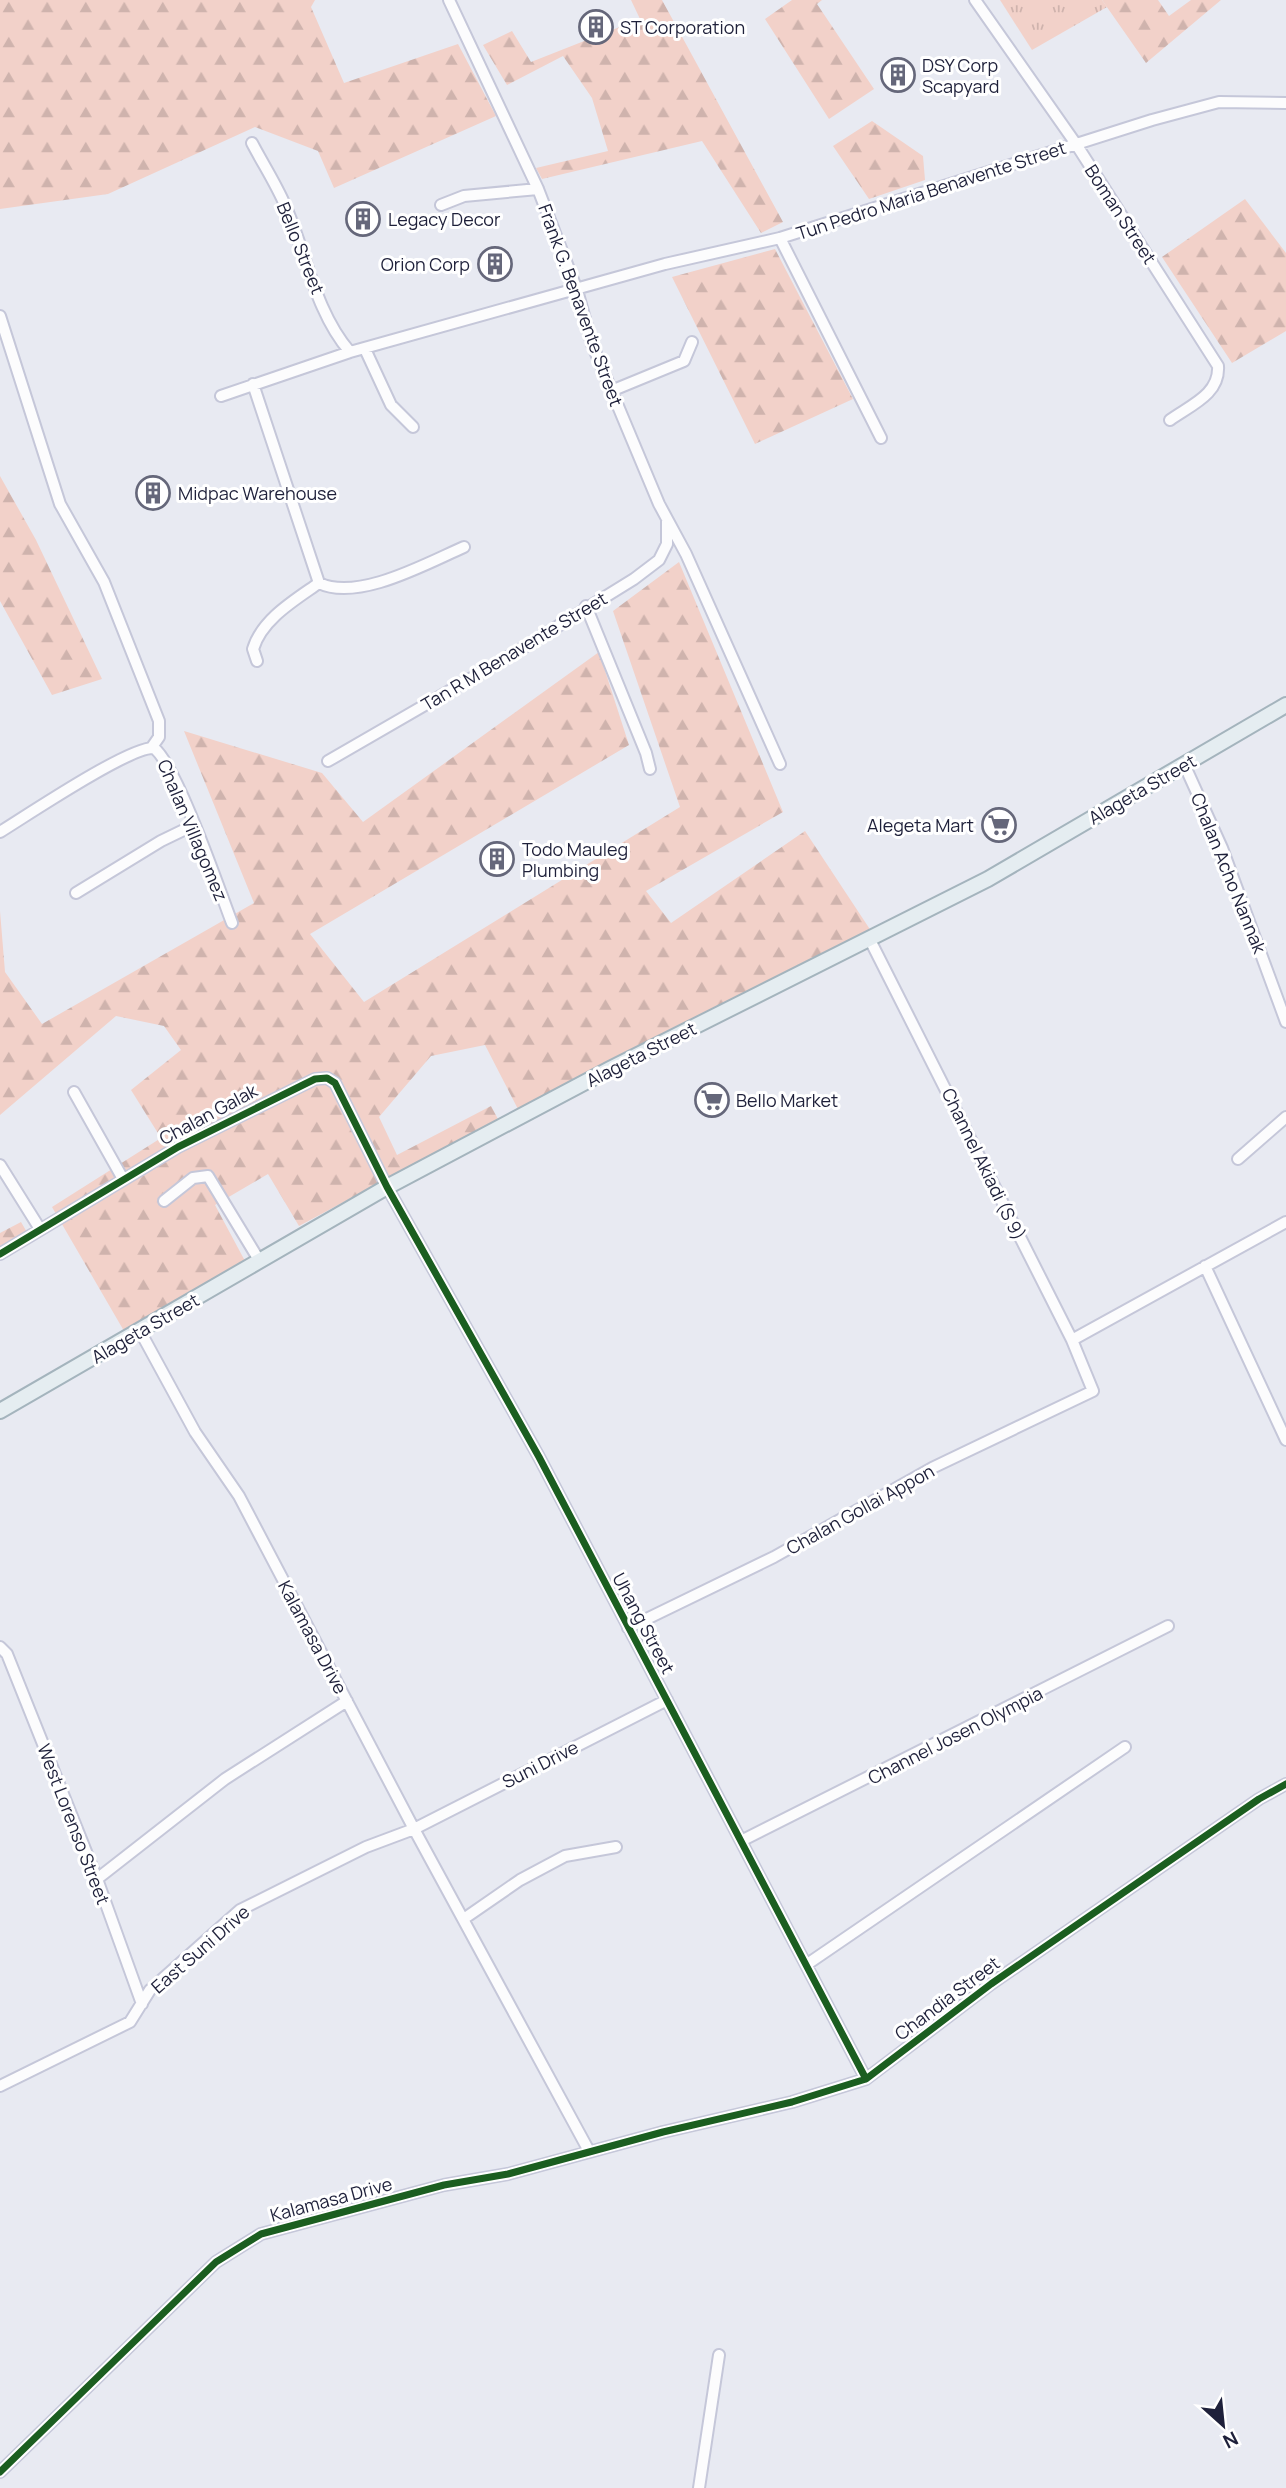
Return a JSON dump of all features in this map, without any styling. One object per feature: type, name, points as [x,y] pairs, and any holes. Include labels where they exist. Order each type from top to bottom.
[{"type":"main road","name":"Alageta Street","points":[[0,1411],[387,1186],[610,1069],[870,940],[1027,857],[1286,705]]},
{"type":"street","name":"Frank G. Benavente Street","points":[[449,0],[538,189],[577,290],[592,344],[611,391],[780,764]]},
{"type":"street","name":"Boman Street","points":[[975,0],[1076,145],[1218,366],[1219,379],[1211,391],[1170,420]]},
{"type":"street","name":"Tun Pedro Maria Benavente Street","points":[[221,396],[350,352],[665,264],[780,238],[1219,102],[1286,103]]},
{"type":"street","name":"Bello Street","points":[[252,144],[285,204],[313,282],[339,339],[350,352]]},
{"type":"street","points":[[441,205],[464,196],[538,189]]},
{"type":"street","points":[[780,238],[881,438]]},
{"type":"street","points":[[0,316],[60,504],[104,582],[159,721],[159,737],[152,747]]},
{"type":"street","points":[[611,391],[684,361],[692,342]]},
{"type":"street","points":[[365,349],[391,405],[413,427]]},
{"type":"street","points":[[253,384],[319,583]]},
{"type":"street","name":"Tan R M Benavente Street","points":[[328,761],[508,657],[659,560],[667,544],[667,518]]},
{"type":"street","points":[[319,583],[340,589],[366,586],[464,547]]},
{"type":"street","points":[[257,661],[253,649],[261,632],[287,606],[319,583]]},
{"type":"street","points":[[586,607],[646,752],[650,769]]},
{"type":"street","name":"Chalan Villagomez","points":[[0,832],[80,782],[141,750],[152,747],[163,757],[194,825],[232,923]]},
{"type":"street","name":"Chalan Acho Nannak","points":[[1184,764],[1222,848],[1286,1022]]},
{"type":"street","points":[[76,893],[161,841],[194,825]]},
{"type":"street","name":"Channel Akiadi (S 9)","points":[[870,940],[1072,1340],[1093,1391]]},
{"type":"street","name":"Chalan Galak","points":[[0,1254],[122,1178],[228,1120],[322,1077],[332,1080],[338,1087],[387,1186]]},
{"type":"street","points":[[74,1092],[122,1178]]},
{"type":"street","points":[[1238,1159],[1286,1117]]},
{"type":"street","points":[[0,1165],[40,1229]]},
{"type":"street","points":[[164,1200],[193,1178],[208,1176],[259,1260]]},
{"type":"street","name":"Uhang Street","points":[[387,1186],[538,1457],[866,2079]]},
{"type":"street","points":[[1072,1340],[1286,1222]]},
{"type":"street","points":[[1205,1266],[1286,1440]]},
{"type":"street","name":"Kalamasa Drive","points":[[0,2472],[216,2262],[261,2234],[444,2185],[508,2174],[589,2151],[465,1918],[414,1829],[239,1496],[195,1432],[140,1331]]},
{"type":"street","name":"Chalan Gollai Appon","points":[[628,1628],[728,1581],[932,1468],[1093,1391]]},
{"type":"street","name":"Channel Josen Olympia","points":[[741,1841],[1168,1626]]},
{"type":"street","name":"West Lorenso Street","points":[[0,1647],[7,1654],[97,1879],[142,2004]]},
{"type":"street","name":"Suni Drive","points":[[414,1829],[667,1700]]},
{"type":"street","points":[[97,1879],[225,1779],[347,1701]]},
{"type":"street","points":[[806,1965],[1125,1748]]},
{"type":"street","name":"Chandia Street","points":[[589,2151],[792,2102],[866,2079],[991,1984],[1259,1798],[1286,1784]]},
{"type":"street","name":"East Suni Drive","points":[[0,2086],[130,2022],[150,1990],[240,1910],[366,1847],[414,1829]]},
{"type":"street","points":[[465,1918],[520,1880],[565,1856],[616,1847]]},
{"type":"street","points":[[699,2488],[719,2355]]},
{"type":"green space","points":[[0,0],[315,0],[311,7],[344,83],[458,44],[496,116],[334,188],[318,151],[255,127],[108,194],[0,209]]},
{"type":"green space","points":[[631,0],[662,0],[783,222],[761,233],[702,141],[542,179],[536,168],[608,151],[592,98],[563,56],[507,85],[483,45],[512,31],[531,62],[640,19]]},
{"type":"green space","points":[[792,0],[822,0],[817,4],[874,89],[829,119],[765,19]]},
{"type":"green space","points":[[1000,0],[1102,0],[1107,7],[1032,50]]},
{"type":"green space","points":[[1102,0],[1158,0],[1169,16],[1191,0],[1221,0],[1146,63]]},
{"type":"green space","points":[[872,121],[923,156],[925,180],[869,199],[833,146]]},
{"type":"green space","points":[[1245,199],[1286,253],[1286,331],[1232,363],[1162,257]]},
{"type":"green space","points":[[775,249],[853,399],[755,444],[672,277]]},
{"type":"green space","points":[[0,476],[36,540],[102,679],[52,695],[0,601]]},
{"type":"green space","points":[[679,562],[783,812],[646,891],[671,923],[805,831],[875,937],[520,1113],[485,1045],[431,1056],[379,1117],[397,1155],[491,1106],[498,1119],[299,1226],[268,1174],[215,1205],[245,1261],[124,1331],[52,1207],[161,1138],[131,1090],[181,1050],[164,1026],[116,1016],[0,1115],[0,911],[5,972],[42,1024],[254,903],[184,731],[322,773],[363,822],[599,652],[629,745],[310,934],[364,1002],[680,807],[613,611]]},
{"type":"green space","points":[[21,1222],[28,1234],[0,1249],[0,1233]]},
{"type":"cycle path","points":[[0,1254],[178,1147],[315,1079],[327,1078],[335,1083],[387,1187],[539,1457],[866,2079]]},
{"type":"cycle path","points":[[0,2472],[216,2262],[261,2234],[444,2185],[508,2174],[663,2132],[792,2102],[866,2079],[991,1984],[1259,1799],[1286,1784]]},
{"type":"place","name":"ST Corporation","points":[[596,27]]},
{"type":"place","name":"DSY Corp Scapyard","points":[[898,75]]},
{"type":"place","name":"Legacy Decor","points":[[363,219]]},
{"type":"place","name":"Orion Corp","points":[[495,264]]},
{"type":"place","name":"Midpac Warehouse","points":[[153,493]]},
{"type":"place","name":"Alegeta Mart","points":[[999,825]]},
{"type":"place","name":"Todo Mauleg Plumbing","points":[[497,859]]},
{"type":"place","name":"Bello Market","points":[[712,1100]]}]
